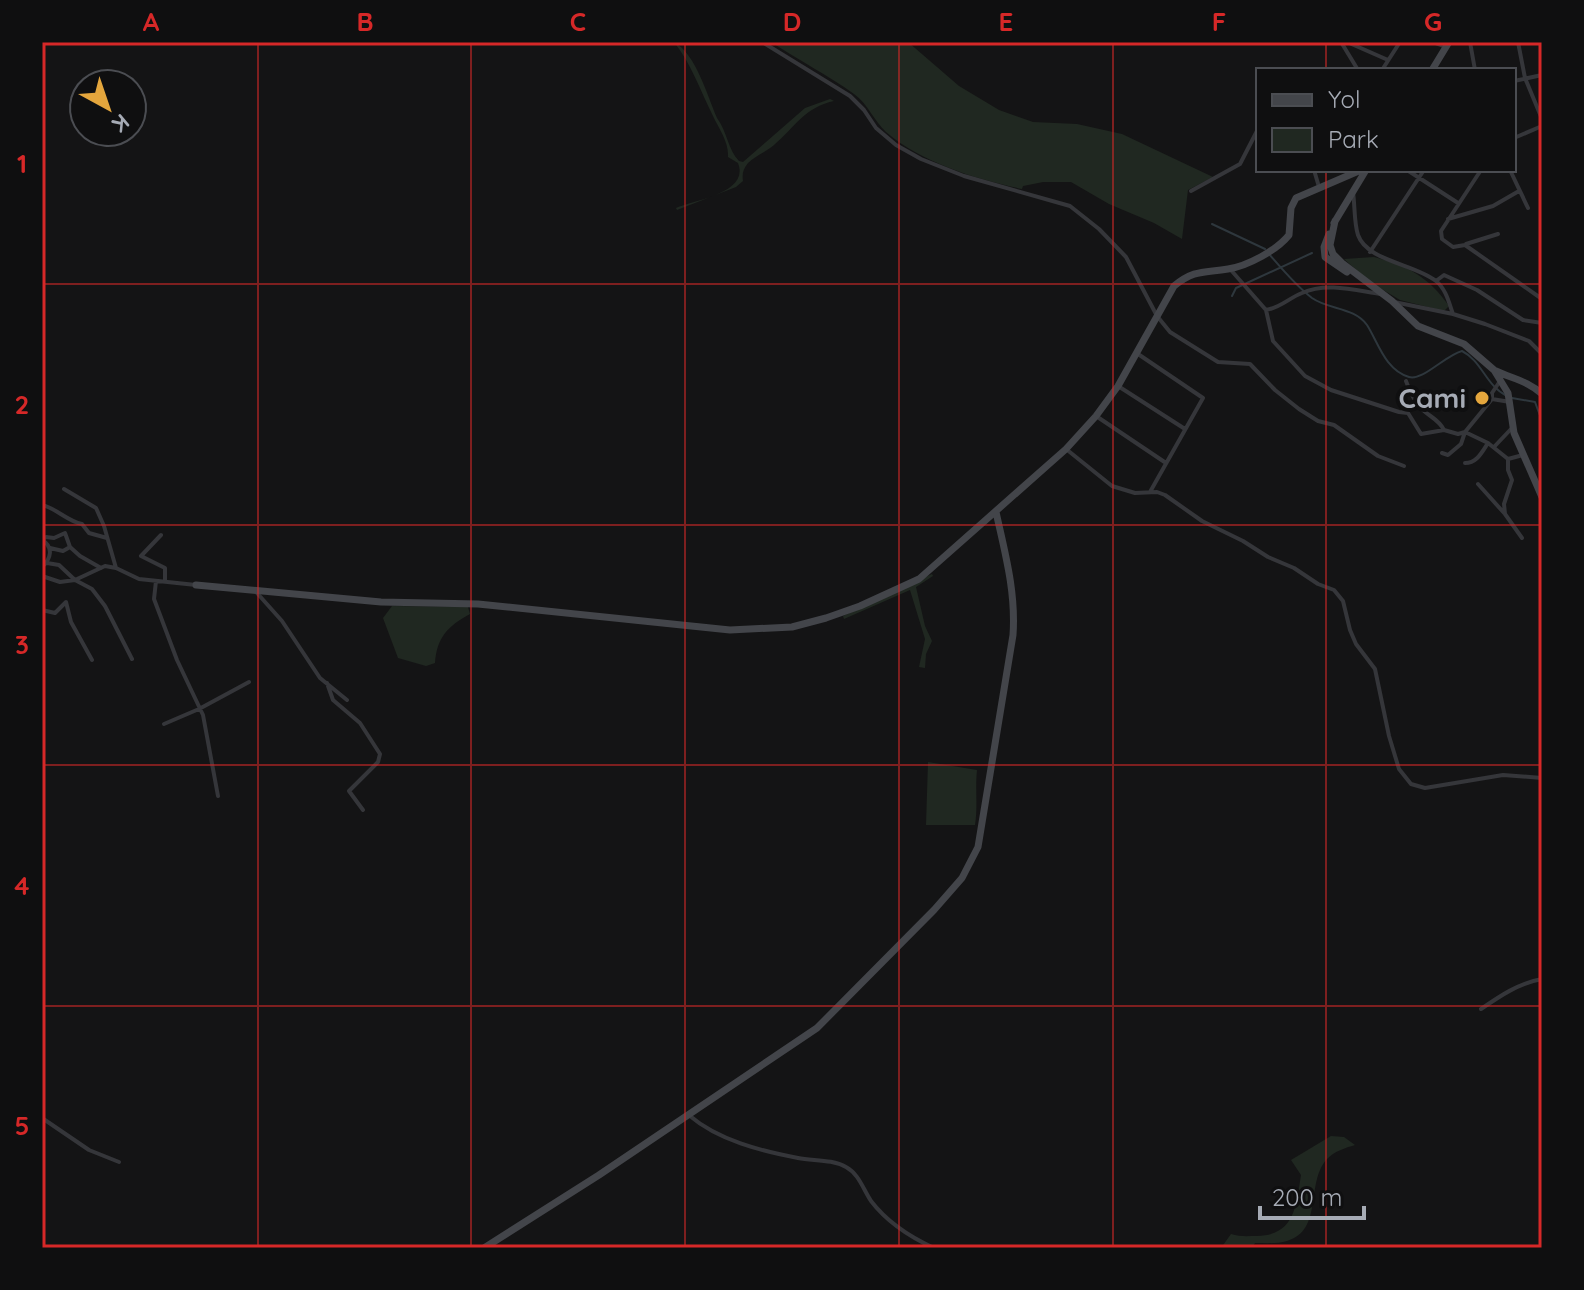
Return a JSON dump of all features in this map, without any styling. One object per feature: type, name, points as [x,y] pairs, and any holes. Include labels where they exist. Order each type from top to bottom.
[{"type":"street","points":[[762,42],[850,96],[876,128],[896,145],[921,159],[964,176],[1070,206],[1099,229],[1126,257],[1157,316],[1170,332],[1218,362],[1250,364],[1299,409],[1318,421],[1334,425],[1378,456],[1404,466]]},
{"type":"street","points":[[1344,42],[1388,60]]},
{"type":"street","points":[[1344,42],[1357,68]]},
{"type":"street","points":[[1383,68],[1400,42]]},
{"type":"street","points":[[1433,42],[1448,45],[1433,68]]},
{"type":"street","points":[[1470,42],[1475,68]]},
{"type":"street","points":[[1518,42],[1525,78],[1542,119]]},
{"type":"street","points":[[1516,80],[1542,75]]},
{"type":"street","points":[[1516,137],[1542,126]]},
{"type":"street","points":[[1191,191],[1240,164],[1256,133]]},
{"type":"street","points":[[1315,172],[1319,188]]},
{"type":"street","points":[[42,576],[60,582],[75,580],[101,568],[116,568],[139,579],[165,582],[381,602],[478,604],[693,628],[762,630],[792,627],[826,618],[919,579],[1066,449],[1118,386],[1174,286],[1188,275],[1202,270],[1230,269],[1266,252],[1289,235],[1294,201],[1359,172]]},
{"type":"street","points":[[1363,172],[1335,221],[1331,250],[1356,277],[1392,301],[1418,326],[1464,344],[1494,370],[1540,390]]},
{"type":"street","points":[[1410,172],[1458,203]]},
{"type":"street","points":[[1370,252],[1423,172]]},
{"type":"street","points":[[1480,172],[1441,231],[1444,242],[1453,247],[1498,234]]},
{"type":"street","points":[[1511,172],[1528,208]]},
{"type":"street","points":[[1353,190],[1357,234],[1362,244],[1370,252],[1413,268],[1436,281],[1443,289],[1453,314]]},
{"type":"street","points":[[1448,219],[1493,206],[1519,191]]},
{"type":"street","points":[[1465,245],[1542,299]]},
{"type":"street","points":[[1230,269],[1266,310],[1273,341],[1305,376],[1331,390],[1408,413],[1421,434],[1444,430],[1458,434],[1465,432],[1488,443],[1508,459],[1512,480],[1504,504],[1505,514]]},
{"type":"street","points":[[1436,281],[1444,275],[1452,278],[1517,316],[1542,323]]},
{"type":"street","points":[[1266,310],[1276,309],[1310,290],[1336,287],[1380,294]]},
{"type":"street","points":[[1392,301],[1453,314],[1529,341],[1542,354]]},
{"type":"street","points":[[1138,354],[1203,398],[1150,492]]},
{"type":"street","points":[[1494,370],[1498,383],[1508,393],[1513,427],[1542,497]]},
{"type":"street","points":[[1406,381],[1413,398],[1424,411],[1435,417],[1444,430]]},
{"type":"street","points":[[1442,453],[1448,455],[1461,444],[1465,432],[1498,383]]},
{"type":"street","points":[[1118,386],[1185,429]]},
{"type":"street","points":[[1492,396],[1510,402]]},
{"type":"street","points":[[1096,416],[1166,463]]},
{"type":"street","points":[[1494,447],[1513,427]]},
{"type":"street","points":[[1465,463],[1471,463],[1488,443]]},
{"type":"street","points":[[1066,449],[1112,486],[1135,493],[1165,495],[1202,521],[1339,595],[1356,644],[1375,669],[1399,769],[1411,784],[1425,788],[1503,775],[1542,778]]},
{"type":"street","points":[[1508,459],[1523,455]]},
{"type":"street","points":[[1478,484],[1522,538]]},
{"type":"street","points":[[64,489],[96,508],[116,568]]},
{"type":"street","points":[[42,505],[82,524],[89,533],[107,538]]},
{"type":"street","points":[[484,1248],[817,1028],[934,910],[971,864],[980,833],[1015,608],[996,512]]},
{"type":"street","points":[[70,547],[63,551],[50,548],[42,540],[64,533],[68,535],[70,547],[101,568]]},
{"type":"street","points":[[161,535],[141,556],[165,568],[165,582]]},
{"type":"street","points":[[42,567],[47,563],[50,548]]},
{"type":"street","points":[[47,563],[59,565],[75,580],[92,589],[105,606],[132,659]]},
{"type":"street","points":[[156,581],[154,599],[203,715],[218,796]]},
{"type":"street","points":[[255,591],[282,621],[320,678],[347,700]]},
{"type":"street","points":[[42,610],[55,613],[66,602],[71,622],[92,660]]},
{"type":"street","points":[[164,724],[249,682]]},
{"type":"street","points":[[327,683],[333,700],[360,723],[380,754],[378,762],[349,792],[363,810]]},
{"type":"street","points":[[1481,1009],[1529,981],[1542,979]]},
{"type":"street","points":[[688,1115],[702,1126],[726,1137],[796,1158],[849,1168],[871,1201],[888,1219],[914,1239],[934,1248]]},
{"type":"street","points":[[42,1118],[89,1150],[119,1162]]},
{"type":"green space","points":[[674,42],[695,65],[732,151],[743,162],[805,108],[830,99],[834,101],[808,113],[774,145],[746,165],[743,181],[721,193],[736,182],[740,173],[738,163],[728,157],[723,136],[691,69]]},
{"type":"green space","points":[[771,42],[908,42],[959,86],[999,110],[1033,122],[1077,124],[1122,134],[1213,177],[1188,190],[1182,239],[1071,182],[1043,182],[1023,186],[1022,189],[968,175],[900,143],[882,128],[854,94]]},
{"type":"green space","points":[[712,196],[677,210],[676,208]]},
{"type":"green space","points":[[1374,257],[1417,274],[1434,287],[1449,306],[1444,311],[1400,300],[1370,282],[1344,259]]},
{"type":"green space","points":[[932,574],[916,587],[925,626],[932,641],[926,654],[925,668],[919,667],[925,639],[910,590],[844,619],[843,616]]},
{"type":"green space","points":[[392,606],[468,607],[470,614],[445,633],[438,646],[435,663],[426,666],[398,658],[383,618]]},
{"type":"green space","points":[[928,762],[977,770],[975,825],[926,825]]},
{"type":"green space","points":[[1331,1136],[1344,1137],[1355,1145],[1333,1154],[1320,1169],[1306,1227],[1283,1242],[1255,1243],[1252,1248],[1221,1248],[1231,1234],[1270,1234],[1286,1224],[1295,1208],[1301,1175],[1291,1160]]},
{"type":"waterway","points":[[1212,224],[1265,249]]},
{"type":"waterway","points":[[1232,296],[1236,288],[1312,253]]},
{"type":"waterway","points":[[1269,254],[1312,298],[1362,319],[1388,362],[1401,373],[1409,377],[1421,375],[1462,351],[1507,396]]},
{"type":"waterway","points":[[1512,398],[1535,402],[1542,421]]},
{"type":"place","name":"Cami","points":[[1482,398]]}]
